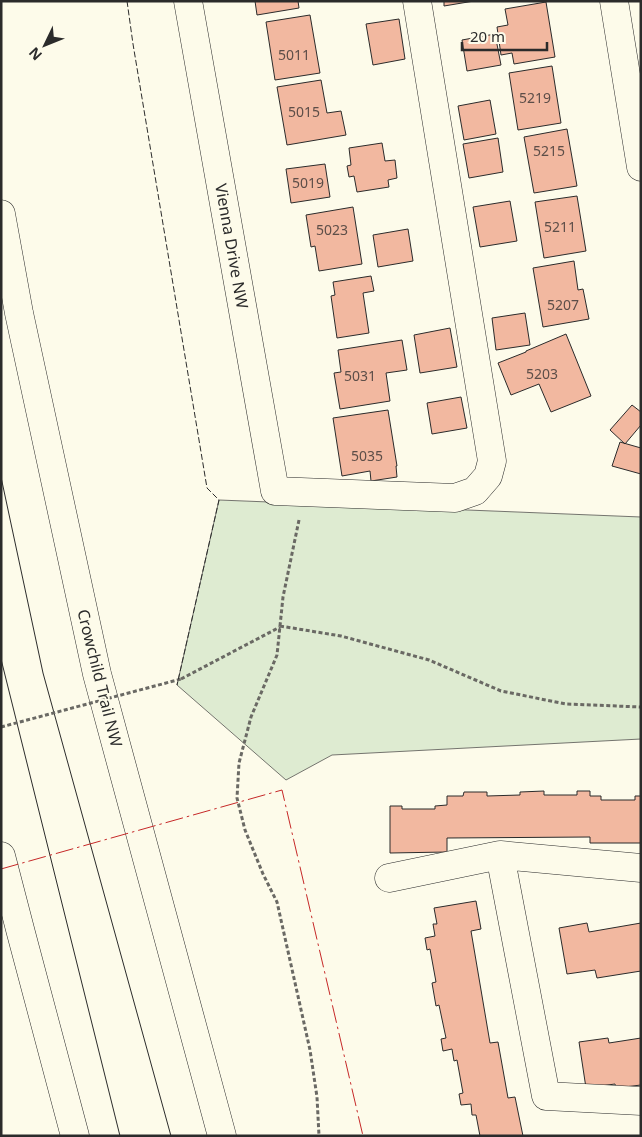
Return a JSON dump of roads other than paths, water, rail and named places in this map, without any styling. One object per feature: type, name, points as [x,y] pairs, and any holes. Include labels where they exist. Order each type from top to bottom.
[{"type":"main road","name":"Vienna Drive NW","points":[[188,1],[286,492],[454,498],[475,491],[488,476],[492,461],[417,1]]},
{"type":"main road","points":[[614,1],[641,167]]},
{"type":"main road","name":"Crowchild Trail NW","points":[[1,214],[19,313],[97,674],[222,1136]]},
{"type":"main road","points":[[389,878],[500,855],[641,868]]},
{"type":"main road","points":[[500,855],[546,1096],[641,1101]]},
{"type":"main road","points":[[1,856],[75,1136]]},
{"type":"tram line","points":[[1,477],[43,673],[171,1136]]},
{"type":"tram line","points":[[1,659],[120,1136]]}]
